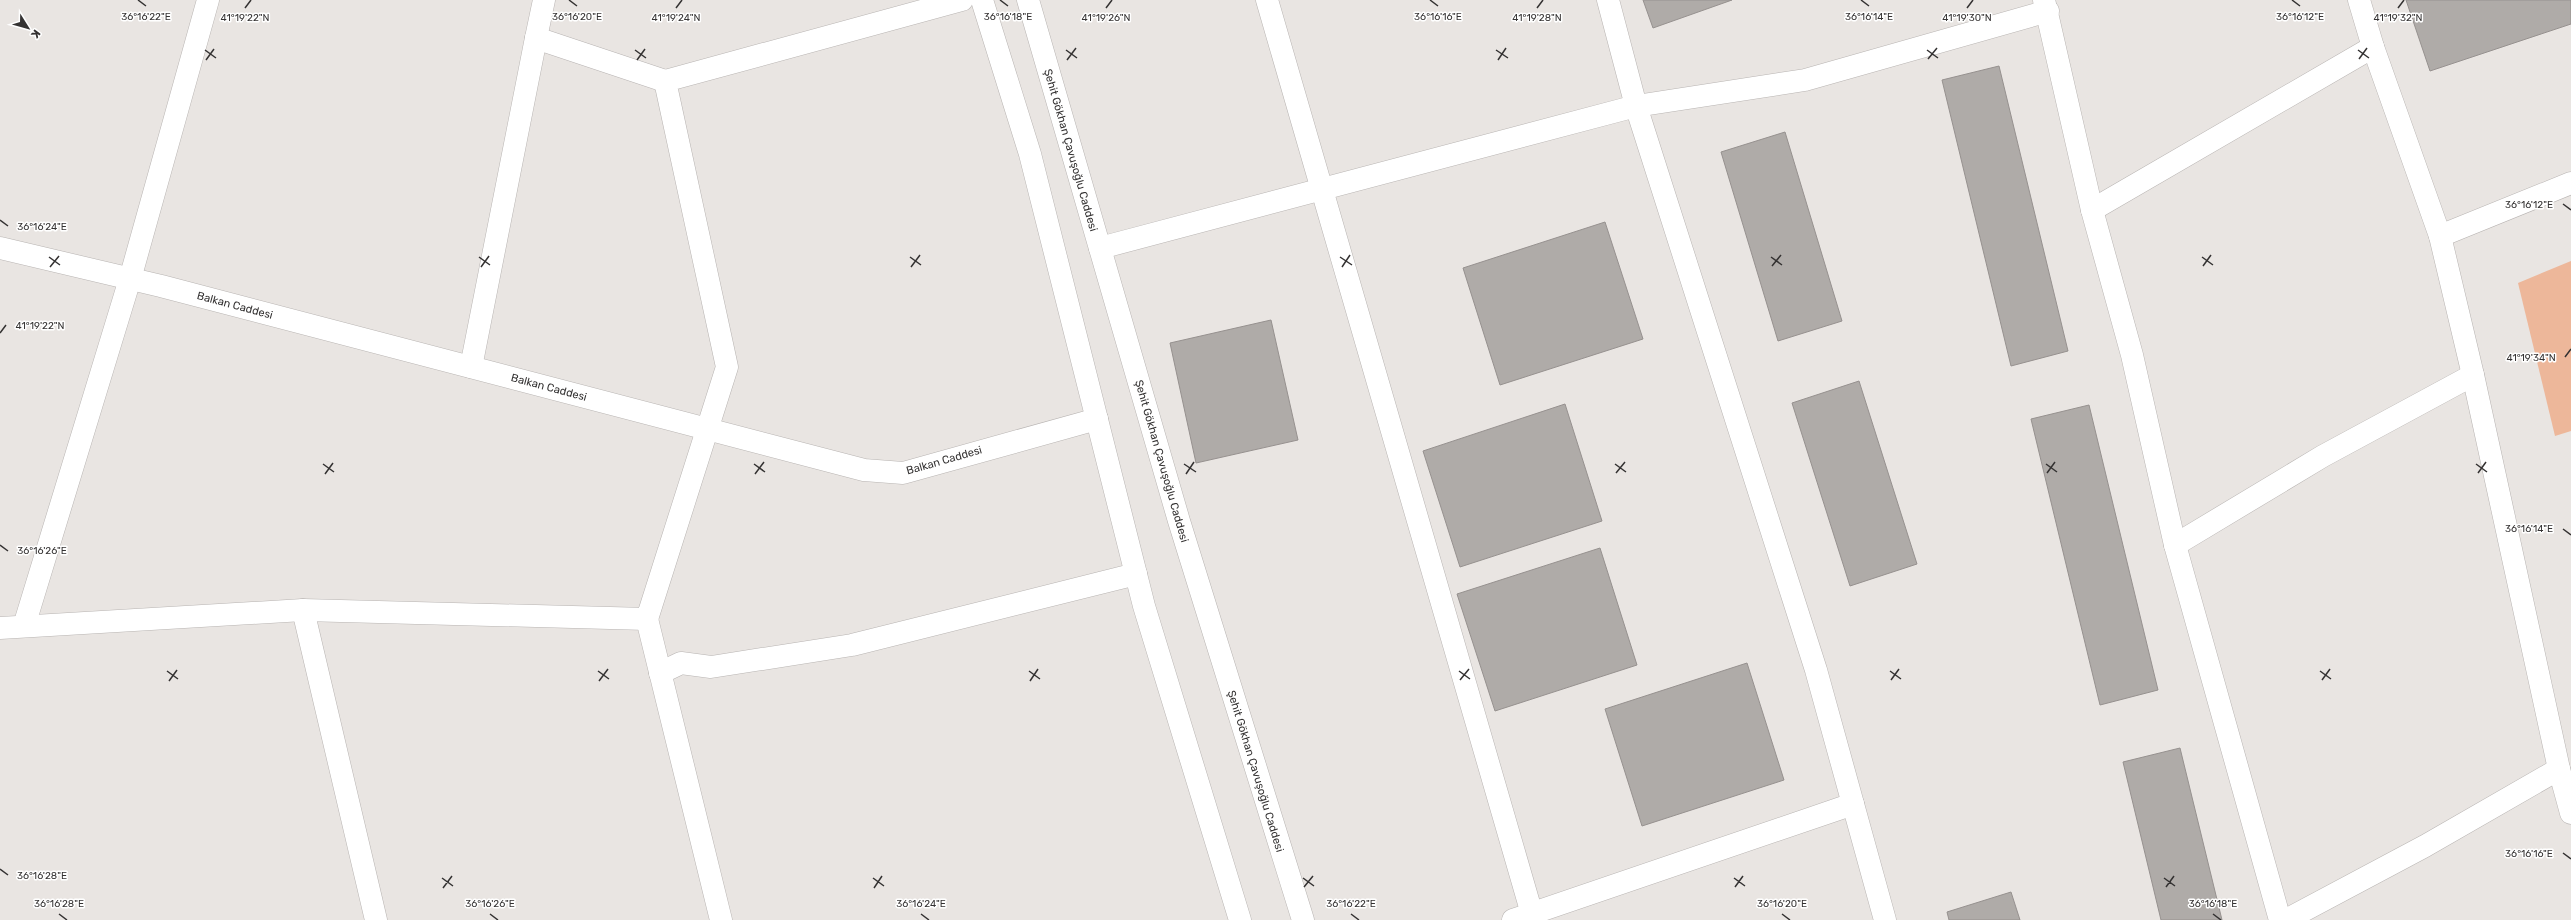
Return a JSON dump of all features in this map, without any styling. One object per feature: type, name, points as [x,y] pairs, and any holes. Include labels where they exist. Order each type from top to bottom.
[{"type":"street","points":[[24,626],[130,279],[208,0]]},
{"type":"street","points":[[471,367],[544,0]]},
{"type":"street","points":[[536,38],[665,81],[962,0]]},
{"type":"street","points":[[982,0],[1030,154],[1136,574],[1240,920]]},
{"type":"street","name":"Şehit Gökhan Çavuşoğlu Caddesi","points":[[1028,0],[1179,521],[1302,920]]},
{"type":"street","points":[[1267,0],[1522,917],[1853,804]]},
{"type":"street","points":[[1608,0],[1636,106],[1816,670],[1885,920]]},
{"type":"street","points":[[2359,0],[2373,47],[2440,236],[2473,375],[2559,769],[2571,813]]},
{"type":"street","points":[[1100,248],[1636,106],[1805,80],[2046,6],[2092,210],[2132,355],[2175,545],[2280,920]]},
{"type":"street","points":[[2092,210],[2373,47]]},
{"type":"street","points":[[665,81],[727,367],[706,429],[647,619],[721,920]]},
{"type":"street","points":[[2440,236],[2571,183]]},
{"type":"street","name":"Balkan Caddesi","points":[[0,248],[130,279],[864,470],[903,473],[1097,419]]},
{"type":"street","points":[[2175,545],[2323,456],[2473,375]]},
{"type":"street","points":[[660,673],[681,663],[711,667],[852,645],[1136,574]]},
{"type":"street","points":[[0,628],[303,610],[647,619]]},
{"type":"street","points":[[303,610],[376,920]]},
{"type":"street","points":[[2286,920],[2425,846],[2559,769]]},
{"type":"shaded area","points":[[2571,261],[2571,431],[2555,436],[2518,283]]},
{"type":"building","points":[[1643,0],[1732,0],[1653,28]]},
{"type":"building","points":[[2406,0],[2571,0],[2571,24],[2430,71]]},
{"type":"building","points":[[1999,66],[2068,351],[2011,366],[1942,80]]},
{"type":"building","points":[[1785,132],[1842,321],[1778,341],[1721,152]]},
{"type":"building","points":[[1605,222],[1643,339],[1500,385],[1463,268]]},
{"type":"building","points":[[1271,320],[1298,440],[1196,463],[1170,343]]},
{"type":"building","points":[[1859,381],[1917,564],[1850,586],[1792,403]]},
{"type":"building","points":[[1565,404],[1602,521],[1460,567],[1423,451]]},
{"type":"building","points":[[2089,405],[2158,690],[2100,705],[2031,419]]},
{"type":"building","points":[[1600,548],[1637,665],[1495,711],[1457,594]]},
{"type":"building","points":[[1747,663],[1784,780],[1642,826],[1605,709]]},
{"type":"building","points":[[2180,748],[2222,920],[2161,920],[2123,762]]},
{"type":"building","points":[[2011,892],[2020,920],[1949,920],[1947,912]]}]
